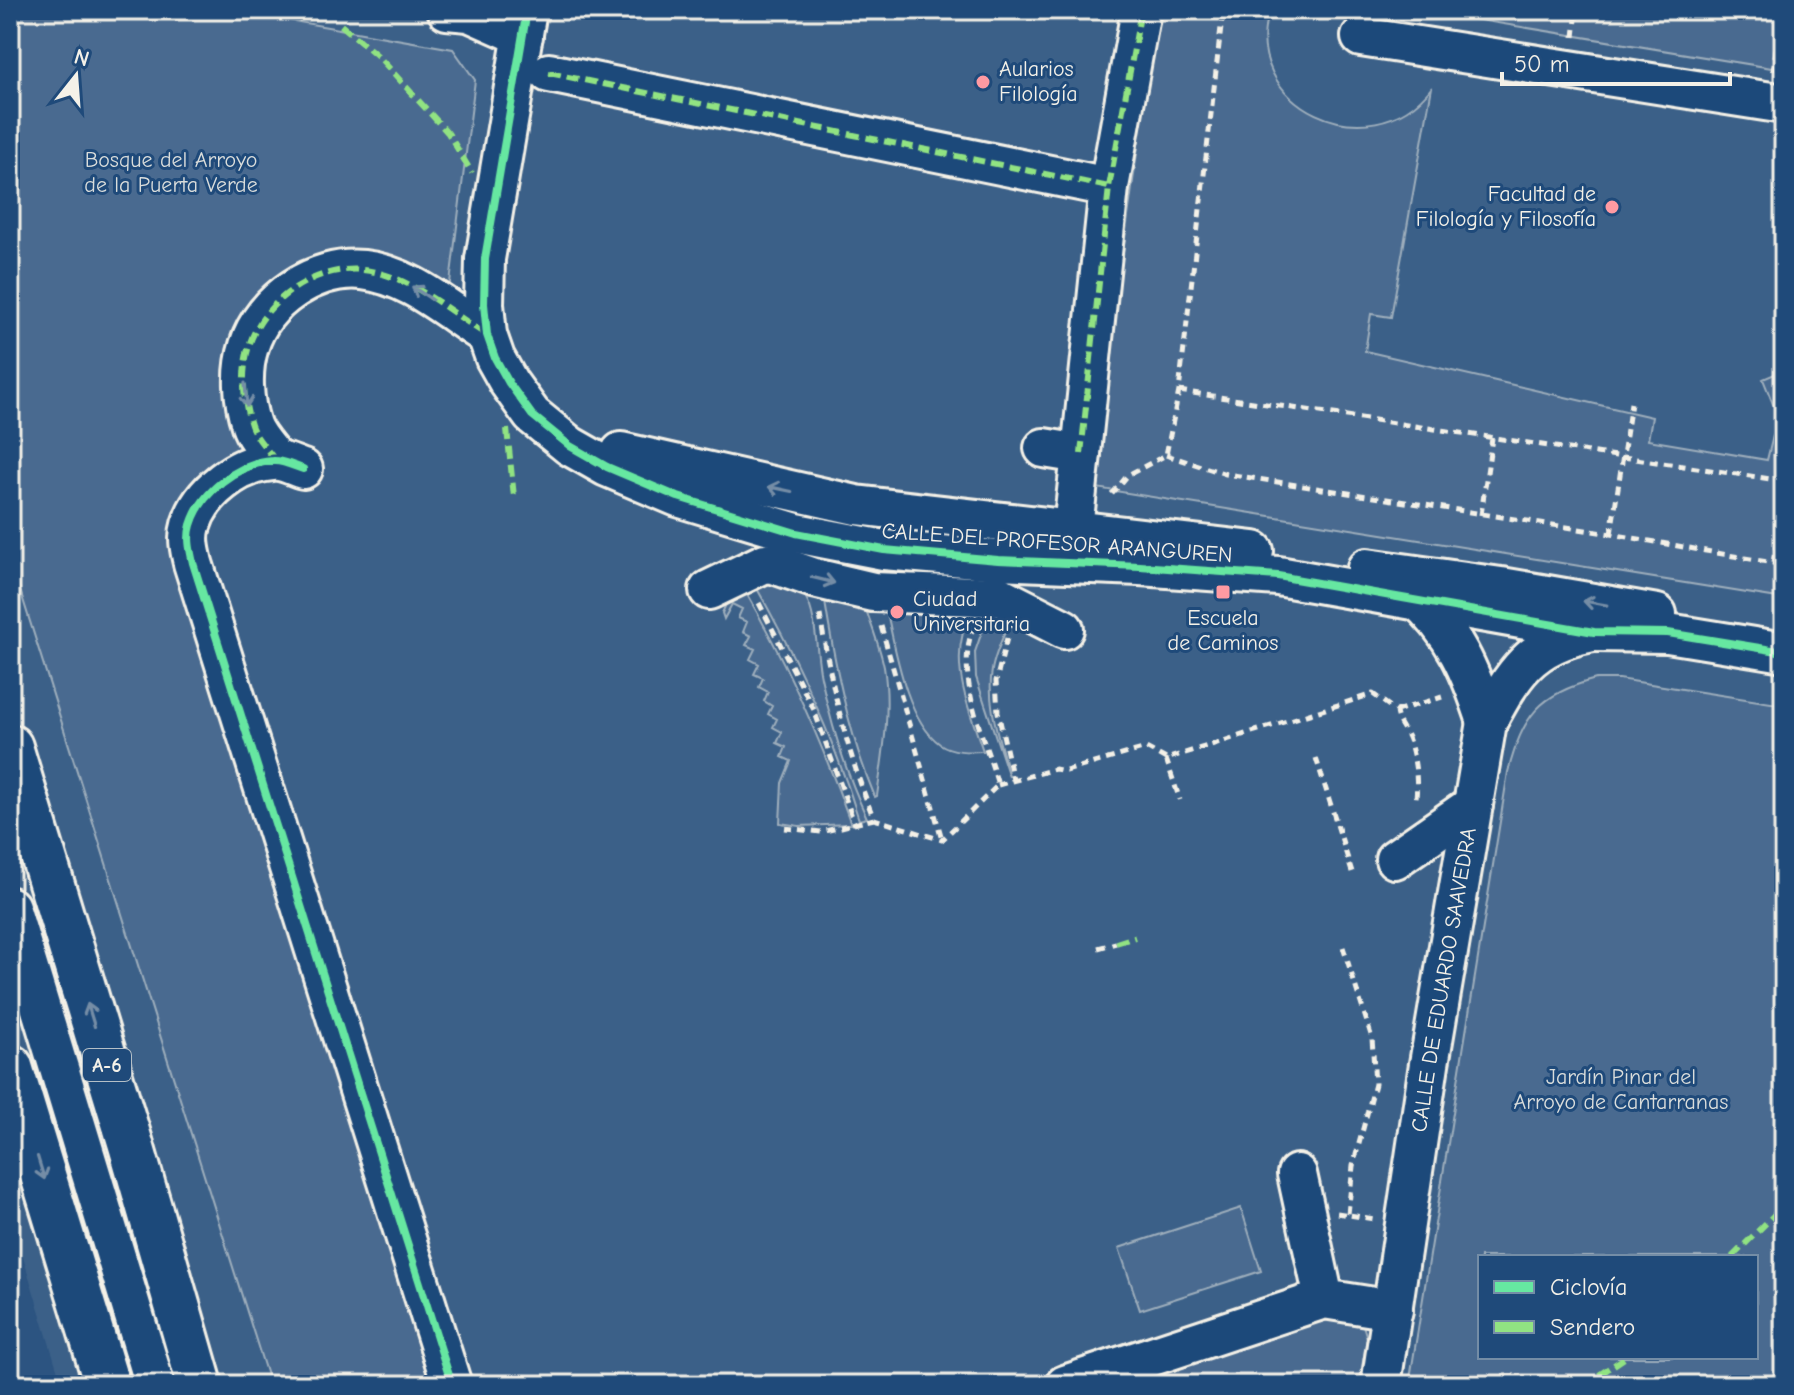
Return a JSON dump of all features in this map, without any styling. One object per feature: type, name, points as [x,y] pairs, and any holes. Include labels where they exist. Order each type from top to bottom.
[{"type":"highway","name":"A-6","points":[[10,747],[200,1385]]},
{"type":"highway","points":[[10,1067],[107,1385]]},
{"type":"highway","points":[[131,1145],[160,1184],[222,1385]]},
{"type":"street","name":"CALLE DEL PROFESOR ARANGUREN","points":[[447,10],[525,23],[485,259],[487,335],[495,358],[532,415],[570,446],[607,467],[678,497],[796,533],[884,550],[992,592],[1140,566],[1278,576],[1594,632],[1668,633],[1767,650]]},
{"type":"street","points":[[1073,529],[1109,187],[1141,10]]},
{"type":"street","points":[[1361,37],[1784,104]]},
{"type":"street","points":[[549,73],[1109,187]]},
{"type":"street","points":[[452,1385],[189,540],[191,524],[219,483],[256,464],[289,465],[252,428],[245,402],[244,374],[249,345],[263,319],[285,295],[307,281],[330,272],[361,269],[387,275],[417,288],[487,335]]},
{"type":"street","name":"CALLE DEL PROFESOR ARANGUREN","points":[[532,415],[595,446],[688,470],[856,505],[1281,554],[1501,587],[1661,614],[1767,650]]},
{"type":"street","points":[[1044,448],[1081,454]]},
{"type":"street","points":[[774,564],[796,533],[856,505]]},
{"type":"street","points":[[959,518],[992,592]]},
{"type":"street","points":[[709,590],[765,563],[873,592],[992,592],[1064,629]]},
{"type":"street","name":"CALLE DEL PROFESOR ARANGUREN","points":[[1361,568],[1390,579],[1432,612],[1466,662],[1487,722]]},
{"type":"street","name":"CALLE DE EDUARDO SAAVEDRA","points":[[1381,1385],[1429,1064],[1487,722],[1516,673],[1532,655],[1568,637],[1594,632]]},
{"type":"street","points":[[1461,876],[1438,860],[1395,859],[1473,805]]},
{"type":"street","points":[[10,907],[155,1385]]},
{"type":"street","points":[[1297,1174],[1324,1299]]},
{"type":"street","points":[[1065,1385],[1324,1299],[1393,1310]]},
{"type":"path","points":[[1166,455],[1179,391],[1223,10]]},
{"type":"path","points":[[1179,391],[1784,481]]},
{"type":"path","points":[[1611,534],[1631,403]]},
{"type":"path","points":[[1481,515],[1492,438]]},
{"type":"path","points":[[1106,501],[1128,475],[1166,455],[1226,474],[1611,534],[1784,565]]},
{"type":"path","points":[[1773,563],[1784,498]]},
{"type":"path","points":[[992,592],[971,632],[966,654],[967,680],[998,785]]},
{"type":"path","points":[[758,601],[814,710],[855,825]]},
{"type":"path","points":[[818,602],[836,702],[857,776],[874,819]]},
{"type":"path","points":[[877,613],[942,840]]},
{"type":"path","points":[[1009,634],[996,681],[998,712],[1013,780]]},
{"type":"path","points":[[1166,759],[1373,694],[1396,711],[1408,738],[1418,782],[1416,798],[1422,804]]},
{"type":"path","points":[[1396,711],[1455,694]]},
{"type":"path","points":[[942,840],[998,785],[1055,769],[1066,771],[1146,748],[1166,759],[1180,800]]},
{"type":"path","points":[[1316,758],[1352,872]]},
{"type":"path","points":[[785,828],[821,832],[874,819],[942,840]]},
{"type":"path","points":[[1098,948],[1116,943]]},
{"type":"path","points":[[1343,947],[1372,1038],[1375,1084],[1353,1166],[1348,1214],[1382,1221]]},
{"type":"shaded area","name":"Ciudad Universitaria","points":[[10,10],[1784,10],[1784,1385],[62,1385],[10,1214]]},
{"type":"green space","name":"Bosque del Arroyo de la Puerta Verde","points":[[10,10],[231,10],[453,49],[475,80],[450,283],[445,289],[364,262],[245,332],[256,454],[190,492],[436,1385],[270,1385],[10,558]]},
{"type":"green space","points":[[1157,10],[1269,10],[1265,44],[1273,73],[1291,97],[1316,114],[1345,123],[1376,122],[1406,111],[1432,87],[1391,317],[1371,314],[1365,351],[1652,417],[1648,440],[1767,460],[1773,436],[1784,438],[1784,599],[1090,487]]},
{"type":"green space","points":[[1474,10],[1784,10],[1784,70],[1473,19]]},
{"type":"green space","points":[[1784,370],[1784,417],[1773,404],[1763,379]]},
{"type":"green space","points":[[769,578],[799,590],[810,606],[829,713],[867,818],[859,820],[813,700],[755,585]]},
{"type":"green space","points":[[823,589],[861,596],[882,658],[886,715],[882,764],[875,797],[843,694]]},
{"type":"green space","points":[[745,591],[803,705],[851,824],[799,826],[780,823],[782,783],[791,761],[782,757],[786,747],[777,743],[782,732],[773,727],[777,719],[768,714],[772,706],[764,701],[768,692],[759,687],[763,678],[754,674],[759,664],[750,659],[755,649],[746,645],[751,636],[743,632],[747,622],[738,618],[742,609],[732,604],[724,619],[722,613],[728,600]]},
{"type":"green space","points":[[884,599],[972,610],[960,645],[960,663],[966,698],[983,751],[950,749],[940,744],[917,716],[902,677]]},
{"type":"green space","points":[[989,611],[1012,616],[995,656],[991,683],[995,724],[1009,777],[976,677],[975,652]]},
{"type":"green space","name":"Jardín Pinar del Arroyo de Cantarranas","points":[[1596,679],[1619,679],[1784,705],[1784,1385],[1409,1385],[1508,772],[1527,722],[1547,700]]},
{"type":"green space","points":[[1241,1208],[1261,1271],[1140,1310],[1119,1248]]},
{"type":"green space","points":[[1347,1311],[1361,1319],[1367,1338],[1359,1385],[1101,1385]]},
{"type":"marked path","points":[[1081,454],[1109,187],[1141,10]]},
{"type":"marked path","points":[[341,25],[378,56],[448,133],[472,173]]},
{"type":"marked path","points":[[549,73],[1109,187]]},
{"type":"marked path","points":[[275,460],[251,425],[246,406],[245,366],[256,329],[279,300],[294,289],[327,273],[345,270],[380,273],[413,286],[487,335]]},
{"type":"marked path","points":[[507,429],[514,497]]},
{"type":"marked path","points":[[1116,943],[1135,937]]},
{"type":"marked path","points":[[1734,1255],[1784,1205]]},
{"type":"marked path","points":[[1584,1385],[1623,1359]]},
{"type":"cycle path","points":[[527,10],[485,259],[487,335],[509,383],[532,415],[570,446],[607,467],[678,497],[796,533],[884,550],[998,560],[1278,576],[1594,632],[1668,633],[1784,652]]},
{"type":"cycle path","points":[[303,469],[273,461],[234,473],[212,491],[196,513],[190,530],[190,549],[452,1385]]},
{"type":"place","name":"Aularios Filología","points":[[983,82]]},
{"type":"place","name":"Facultad de Filología y Filosofía","points":[[1612,207]]},
{"type":"place","name":"Escuela de Caminos","points":[[1223,592]]},
{"type":"place","name":"Ciudad Universitaria","points":[[897,612]]}]
